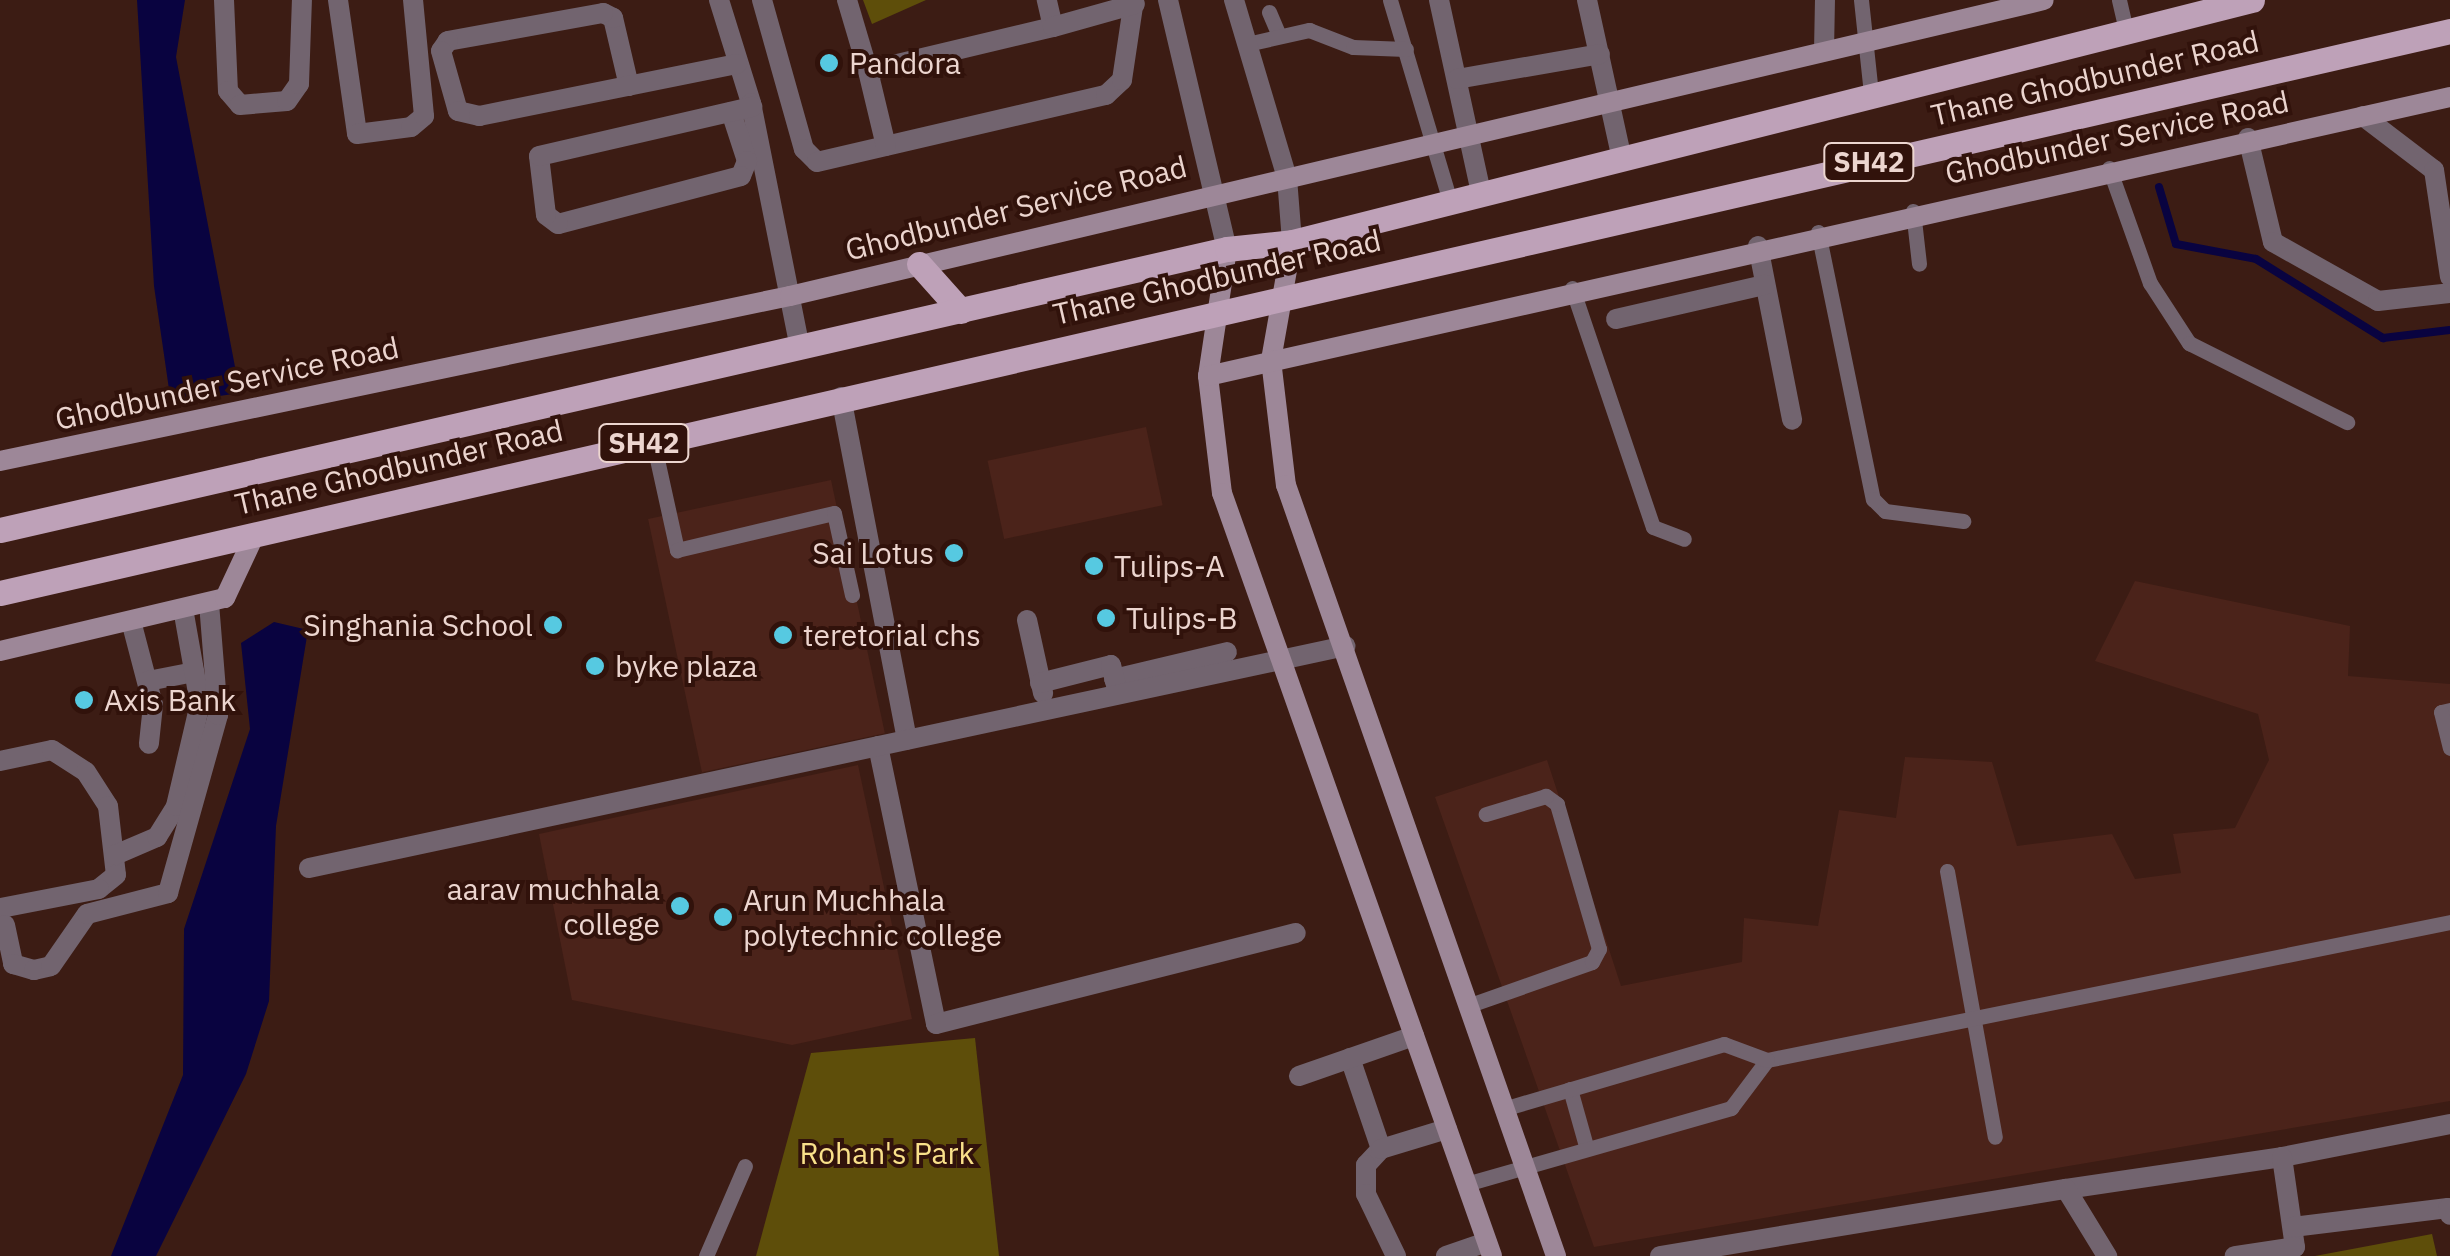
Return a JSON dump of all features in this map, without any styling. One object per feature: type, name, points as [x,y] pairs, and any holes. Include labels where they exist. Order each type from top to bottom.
[{"type":"main road","name":"Thane Ghodbunder Road","points":[[0,530],[1227,249],[1292,242],[1622,155],[2252,0]]},
{"type":"main road","name":"Thane Ghodbunder Road","points":[[0,593],[1215,310],[2450,31]]},
{"type":"main road","points":[[920,264],[961,311]]},
{"type":"street","points":[[224,0],[228,92],[240,105],[287,101],[299,84],[302,0]]},
{"type":"street","points":[[338,0],[357,134],[411,127],[424,116],[413,0]]},
{"type":"street","points":[[719,0],[738,64],[747,162],[741,176],[558,224],[546,214],[540,156],[742,110]]},
{"type":"street","points":[[762,0],[804,150],[817,162],[1106,94],[1122,80],[1134,2],[868,71]]},
{"type":"street","points":[[848,0],[886,146]]},
{"type":"street","points":[[1047,0],[1052,26]]},
{"type":"street","points":[[1168,0],[1227,249],[1208,376],[1222,493],[1284,659],[1489,1249],[1446,1256]]},
{"type":"street","points":[[1234,0],[1287,178],[1292,242],[1288,294],[1271,360],[1286,485],[1556,1256]]},
{"type":"street","points":[[1439,0],[1481,193]]},
{"type":"street","points":[[1587,0],[1622,155]]},
{"type":"street","points":[[1824,51],[1825,0]]},
{"type":"street","name":"Ghodbunder Service Road","points":[[0,461],[790,296],[1215,189],[1287,178],[2044,0]]},
{"type":"street","points":[[629,86],[613,18],[604,13],[448,41],[441,51],[458,111],[479,116],[629,86],[738,64]]},
{"type":"street","points":[[1457,79],[1600,54]]},
{"type":"street","name":"Ghodbunder Service Road","points":[[1208,376],[1818,232],[2450,97]]},
{"type":"street","points":[[742,110],[800,349]]},
{"type":"street","points":[[2363,116],[2434,170],[2450,278]]},
{"type":"street","points":[[2248,138],[2273,242],[2378,301],[2450,293]]},
{"type":"street","points":[[1758,246],[1792,420]]},
{"type":"street","points":[[1616,319],[1765,285]]},
{"type":"street","points":[[842,397],[907,740]]},
{"type":"street","points":[[0,651],[225,598],[255,534]]},
{"type":"street","points":[[0,761],[52,750],[86,772],[108,806],[116,854],[116,875],[99,889],[2,916],[14,964],[34,970],[50,966],[87,914],[168,893],[218,715],[209,603]]},
{"type":"street","points":[[116,854],[157,836],[176,806],[200,704],[183,609]]},
{"type":"street","points":[[131,620],[148,681],[149,744]]},
{"type":"street","points":[[1027,620],[1045,710]]},
{"type":"street","points":[[1116,687],[1345,646]]},
{"type":"street","points":[[309,868],[1045,710],[1227,652]]},
{"type":"street","points":[[1040,683],[1111,665],[1116,687]]},
{"type":"street","points":[[148,681],[194,672]]},
{"type":"street","points":[[878,746],[936,1024],[1296,933]]},
{"type":"street","points":[[1298,1076],[1414,1036]]},
{"type":"street","points":[[1350,1058],[1381,1149]]},
{"type":"street","points":[[1660,1256],[2282,1157],[2450,1124]]},
{"type":"street","points":[[1396,1256],[1366,1194],[1366,1165],[1381,1149],[1447,1128]]},
{"type":"street","points":[[2234,1256],[2295,1247],[2282,1157]]},
{"type":"street","points":[[2066,1189],[2106,1256]]},
{"type":"street","points":[[2293,1227],[2448,1208],[2450,1215]]},
{"type":"lane","points":[[1390,0],[1450,201]]},
{"type":"lane","points":[[1861,0],[1862,42],[1871,94]]},
{"type":"lane","points":[[2119,0],[2126,31]]},
{"type":"lane","points":[[1269,12],[1279,34]]},
{"type":"lane","points":[[1248,44],[1309,30],[1354,47],[1406,49]]},
{"type":"lane","points":[[2109,168],[2150,283],[2189,343],[2346,422]]},
{"type":"lane","points":[[1913,211],[1919,264]]},
{"type":"lane","points":[[1818,232],[1873,499],[1885,511],[1962,521]]},
{"type":"lane","points":[[1572,288],[1653,527],[1684,539]]},
{"type":"lane","points":[[653,441],[677,550],[834,513],[852,595]]},
{"type":"lane","points":[[2450,710],[2441,712],[2450,748]]},
{"type":"lane","points":[[1470,1005],[1592,962],[1598,949],[1556,804],[1546,796],[1486,814]]},
{"type":"lane","points":[[1947,871],[1994,1137]]},
{"type":"lane","points":[[1506,1108],[1724,1044],[1767,1060],[2450,922]]},
{"type":"lane","points":[[1466,1184],[1524,1162],[1732,1108],[1767,1060]]},
{"type":"lane","points":[[1570,1089],[1586,1146]]},
{"type":"lane","points":[[706,1256],[745,1166]]},
{"type":"shaded area","points":[[137,0],[185,0],[176,57],[240,393],[171,403],[154,286]]},
{"type":"shaded area","points":[[1146,427],[1163,505],[1004,539],[988,461]]},
{"type":"shaded area","name":"teretorial chs","points":[[831,480],[885,733],[702,772],[648,519]]},
{"type":"shaded area","points":[[2135,581],[2350,626],[2348,676],[2450,684],[2450,1101],[1594,1247],[1435,797],[1547,760],[1621,986],[1742,962],[1744,918],[1818,926],[1839,810],[1896,818],[1905,757],[1992,762],[2017,846],[2112,834],[2135,879],[2181,873],[2173,834],[2235,828],[2269,760],[2258,714],[2095,661]]},
{"type":"shaded area","points":[[274,622],[308,630],[276,826],[269,1001],[246,1074],[156,1256],[111,1256],[183,1075],[184,929],[250,729],[241,643]]},
{"type":"shaded area","name":"Arun Muchhala polytechnic college","points":[[858,765],[912,1019],[792,1045],[572,1000],[539,834]]},
{"type":"green space","points":[[863,0],[926,0],[872,24]]},
{"type":"green space","name":"Rohan's Park","points":[[975,1038],[999,1256],[756,1256],[811,1053]]},
{"type":"green space","points":[[2432,1234],[2437,1256],[2315,1256]]},
{"type":"waterway","points":[[2159,187],[2176,244],[2256,259],[2383,338],[2450,330]]},
{"type":"place","name":"Pandora","points":[[829,63]]},
{"type":"place","name":"Sai Lotus","points":[[954,553]]},
{"type":"place","name":"Tulips-A","points":[[1094,566]]},
{"type":"place","name":"Tulips-B","points":[[1106,618]]},
{"type":"place","name":"Singhania School","points":[[553,625]]},
{"type":"place","name":"teretorial chs","points":[[783,635]]},
{"type":"place","name":"byke plaza","points":[[595,666]]},
{"type":"place","name":"Axis Bank","points":[[84,700]]},
{"type":"place","name":"aarav muchhala college","points":[[680,906]]},
{"type":"place","name":"Arun Muchhala polytechnic college","points":[[723,917]]}]
